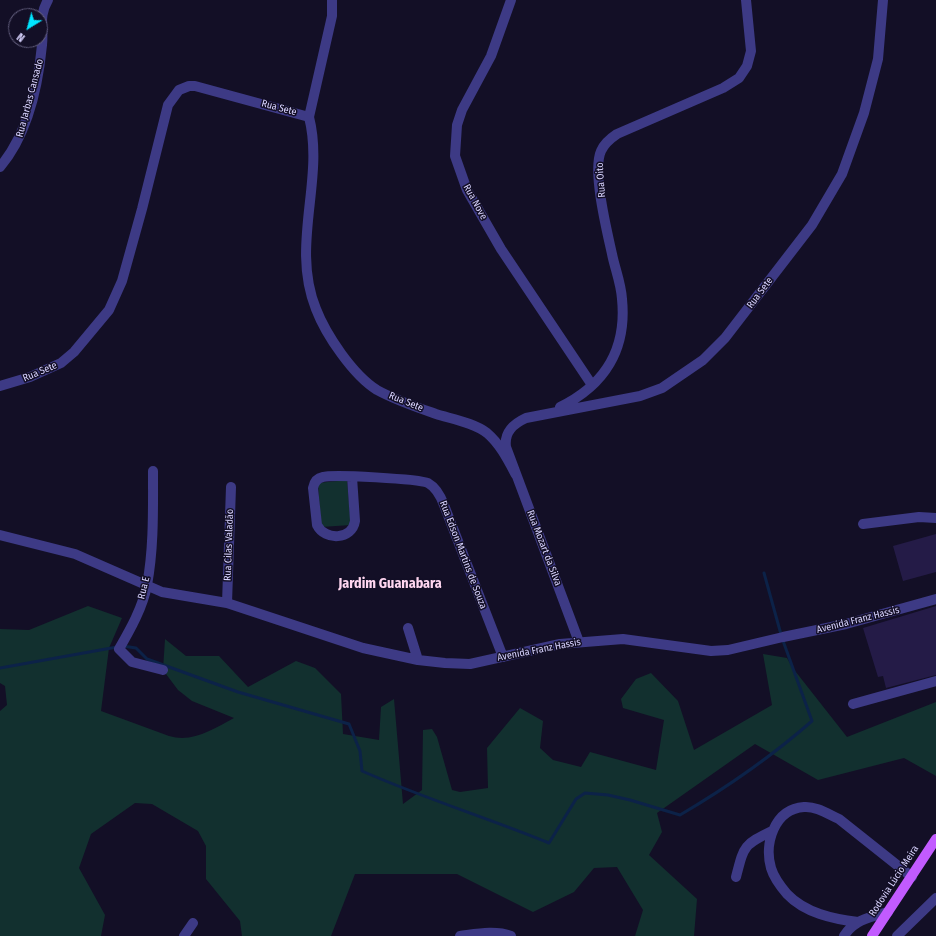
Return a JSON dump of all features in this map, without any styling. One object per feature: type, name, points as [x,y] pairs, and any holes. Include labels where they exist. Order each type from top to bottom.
[{"type":"main road","name":"Rodovia Lúcio Meira","points":[[872,936],[936,839]]},
{"type":"street","name":"Rua Jarbas Cansado","points":[[0,167],[15,148],[24,128],[41,56],[43,40],[41,17],[48,0]]},
{"type":"street","points":[[310,117],[332,16],[332,0]]},
{"type":"street","name":"Rua Nove","points":[[511,0],[491,56],[462,110],[457,124],[455,156],[467,190],[501,249],[592,385]]},
{"type":"street","name":"Rua Oito","points":[[548,413],[577,397],[592,385],[613,360],[620,339],[623,321],[620,282],[612,255],[601,195],[598,171],[601,150],[609,140],[617,134],[723,88],[739,78],[747,66],[752,51],[746,0]]},
{"type":"street","name":"Rua Sete","points":[[508,454],[505,440],[509,430],[518,422],[548,413],[640,396],[662,388],[703,360],[725,338],[812,224],[842,174],[864,114],[878,59],[884,0]]},
{"type":"street","name":"Rua Sete","points":[[0,386],[30,377],[61,363],[74,352],[109,310],[116,299],[130,252],[166,111],[171,98],[179,90],[188,86],[195,86],[310,117],[314,150],[308,216],[306,271],[308,284],[316,310],[332,340],[360,375],[377,389],[400,400],[473,426],[487,434],[500,448],[516,475]]},
{"type":"street","name":"Rua Mozart da Silva","points":[[508,454],[579,642]]},
{"type":"street","name":"Rua E","points":[[153,471],[150,558],[147,586],[119,652],[132,662],[164,670]]},
{"type":"street","name":"Rua Edson Martins de Souza","points":[[352,477],[354,525],[349,533],[343,536],[326,535],[320,530],[317,525],[313,485],[322,477],[352,477],[419,481],[428,483],[435,488],[444,505],[503,657]]},
{"type":"street","name":"Rua Cilas Valadão","points":[[227,603],[231,487]]},
{"type":"street","points":[[863,524],[919,517],[936,518]]},
{"type":"street","name":"Avenida Franz Hassis","points":[[0,536],[76,554],[108,567],[147,586],[172,595],[227,603],[363,648],[418,660],[470,664],[579,642],[623,639],[711,651],[728,650],[846,624],[936,599]]},
{"type":"street","points":[[408,628],[418,660]]},
{"type":"street","points":[[853,704],[936,681]]},
{"type":"street","points":[[858,922],[834,919],[807,908],[788,895],[775,878],[769,857],[772,831],[778,820],[785,814],[804,807],[813,808],[839,818],[912,877]]},
{"type":"street","points":[[736,878],[742,854],[747,845],[772,831]]},
{"type":"street","points":[[897,936],[936,898]]},
{"type":"street","points":[[844,936],[849,928],[858,922],[888,912]]},
{"type":"street","points":[[184,936],[193,923]]},
{"type":"street","points":[[460,936],[479,933],[504,934],[511,936]]},
{"type":"green space","points":[[347,480],[351,525],[321,527],[318,483]]},
{"type":"green space","points":[[88,606],[122,618],[109,648],[101,711],[169,736],[186,738],[203,734],[234,718],[192,701],[178,690],[163,670],[165,639],[186,656],[219,656],[248,687],[296,661],[315,668],[341,694],[343,734],[379,740],[381,707],[394,699],[403,804],[422,790],[423,730],[432,729],[437,737],[452,790],[460,792],[488,788],[487,748],[520,708],[543,721],[540,748],[553,760],[581,767],[590,752],[656,770],[664,720],[623,708],[621,699],[636,679],[651,673],[678,701],[694,750],[772,705],[763,654],[787,658],[792,667],[847,737],[936,702],[936,776],[904,758],[818,780],[755,744],[657,813],[662,832],[649,855],[697,899],[694,936],[635,936],[643,910],[617,867],[594,868],[574,892],[533,912],[457,874],[355,874],[331,936],[242,936],[240,921],[206,879],[206,846],[198,831],[152,804],[135,803],[91,834],[79,868],[105,915],[101,936],[0,936],[0,711],[7,705],[5,686],[0,683],[0,629],[29,630]]},
{"type":"building","points":[[936,534],[936,572],[903,581],[893,546]]},
{"type":"building","points":[[936,606],[936,675],[886,688],[883,676],[878,677],[863,628]]},
{"type":"waterway","points":[[123,646],[136,648],[147,659],[238,692],[349,724],[360,751],[362,771],[408,790],[549,843],[576,799],[585,793],[608,795],[630,800],[680,815],[748,771],[781,747],[812,721],[782,638],[764,573]]},
{"type":"waterway","points":[[0,668],[117,647]]},
{"type":"district","name":"Jardim Guanabara","points":[[390,584]]}]
